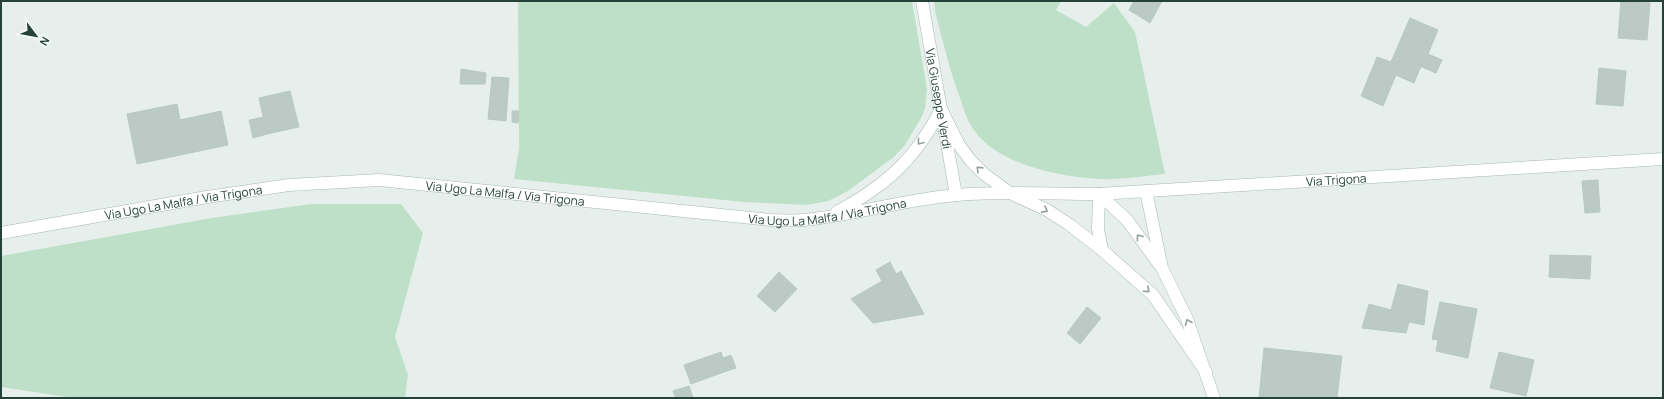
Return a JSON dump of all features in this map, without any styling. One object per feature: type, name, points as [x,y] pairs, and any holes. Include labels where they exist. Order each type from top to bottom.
[{"type":"street","name":"Via Giuseppe Verdi","points":[[922,1],[956,195]]},
{"type":"street","points":[[941,109],[959,145],[971,161],[984,174],[1010,193],[1047,210],[1070,225],[1102,250],[1153,295],[1206,372]]},
{"type":"street","points":[[831,216],[873,190],[906,161],[931,128],[941,109]]},
{"type":"street","name":"Via Trigona","points":[[1010,193],[1099,194],[1663,160]]},
{"type":"street","name":"Via Ugo La Malfa / Via Trigona","points":[[1,233],[207,197],[289,185],[379,180],[771,220],[804,220],[956,195],[1010,193]]},
{"type":"street","points":[[1146,191],[1162,268]]},
{"type":"street","points":[[1099,194],[1098,229],[1102,250]]},
{"type":"street","points":[[1099,194],[1126,220],[1162,268],[1187,319],[1214,398]]},
{"type":"green space","points":[[518,1],[912,1],[927,89],[925,108],[921,118],[905,145],[895,156],[848,191],[828,201],[807,205],[744,202],[514,179],[519,148]]},
{"type":"green space","points":[[934,1],[1061,1],[1056,10],[1086,27],[1114,3],[1135,32],[1165,174],[1115,179],[1099,179],[1064,175],[1027,165],[1009,158],[994,149],[980,138],[966,116],[953,79],[935,11]]},
{"type":"green space","points":[[311,204],[401,204],[423,233],[395,337],[408,375],[405,398],[73,398],[1,387],[1,256],[212,218]]},
{"type":"building","points":[[1134,1],[1162,1],[1150,23],[1129,10]]},
{"type":"building","points":[[1621,1],[1650,3],[1647,40],[1618,38]]},
{"type":"building","points":[[1410,18],[1438,30],[1428,54],[1442,60],[1436,73],[1394,55]]},
{"type":"building","points":[[1394,55],[1421,66],[1414,83],[1387,71]]},
{"type":"building","points":[[1377,57],[1391,62],[1387,71],[1396,75],[1383,106],[1361,96]]},
{"type":"building","points":[[1599,68],[1626,71],[1623,106],[1596,104]]},
{"type":"building","points":[[461,69],[486,73],[485,84],[460,84]]},
{"type":"building","points":[[492,77],[509,78],[506,121],[488,119]]},
{"type":"building","points":[[290,91],[299,127],[267,134],[259,98]]},
{"type":"building","points":[[177,104],[180,120],[221,111],[228,145],[137,164],[127,114]]},
{"type":"building","points":[[512,111],[519,111],[518,123],[512,122]]},
{"type":"building","points":[[264,117],[267,134],[253,138],[249,120]]},
{"type":"building","points":[[1598,180],[1600,212],[1585,213],[1582,181]]},
{"type":"building","points":[[1550,255],[1591,256],[1590,279],[1549,277]]},
{"type":"building","points":[[890,262],[896,274],[901,271],[924,314],[873,323],[851,299],[882,281],[876,270]]},
{"type":"building","points":[[779,272],[797,289],[775,312],[757,296]]},
{"type":"building","points":[[1398,284],[1428,291],[1424,325],[1409,322],[1406,333],[1362,328],[1369,304],[1391,310]]},
{"type":"building","points":[[1440,302],[1477,309],[1468,358],[1436,351],[1438,340],[1432,339]]},
{"type":"building","points":[[1087,307],[1101,318],[1080,344],[1067,333]]},
{"type":"building","points":[[1264,348],[1342,356],[1337,398],[1259,398]]},
{"type":"building","points":[[721,352],[727,371],[691,384],[684,365]]},
{"type":"building","points":[[1499,352],[1534,360],[1526,396],[1490,388]]},
{"type":"building","points":[[731,355],[736,368],[727,371],[723,358]]},
{"type":"building","points":[[689,386],[693,398],[676,398],[673,391]]}]
